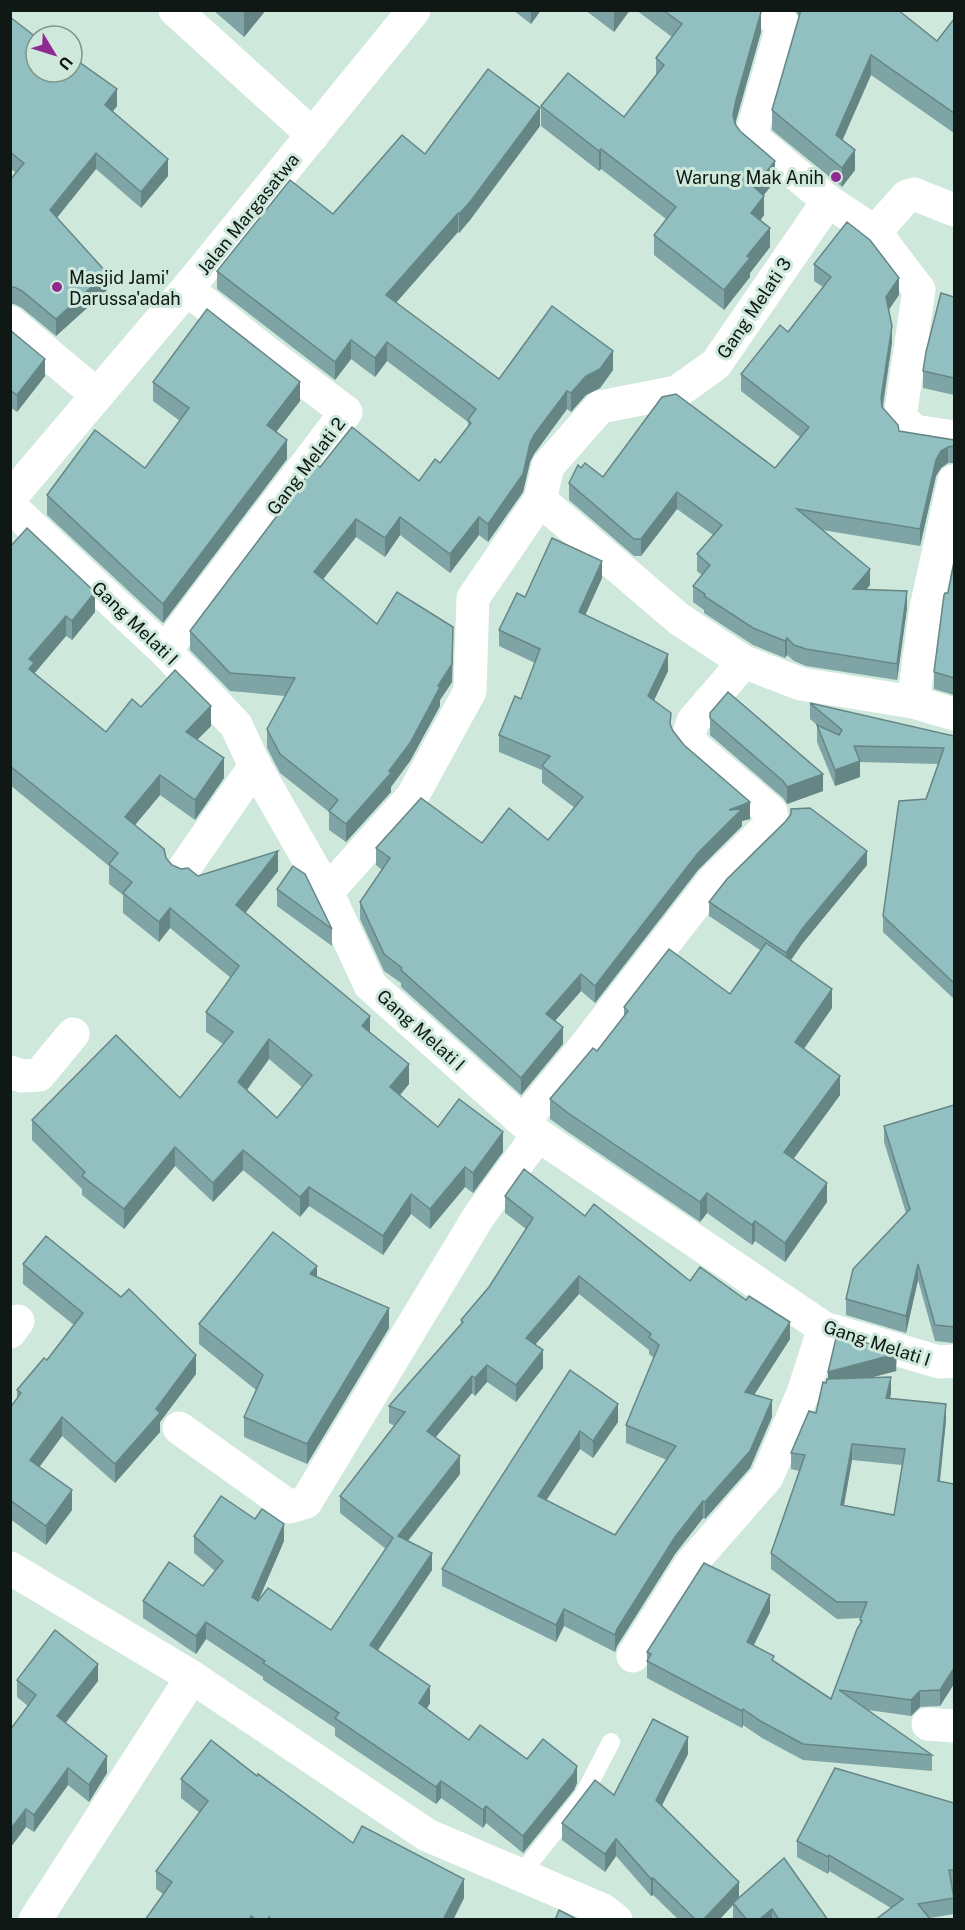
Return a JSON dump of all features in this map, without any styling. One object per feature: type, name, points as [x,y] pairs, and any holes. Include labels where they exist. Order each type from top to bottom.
[{"type":"street","points":[[175,10],[312,135]]},
{"type":"street","name":"Jalan Margasatwa","points":[[10,498],[187,289],[414,10]]},
{"type":"street","points":[[763,10],[783,24],[752,137],[828,201],[875,232],[919,290],[900,417],[914,431],[954,437]]},
{"type":"street","points":[[875,232],[907,196],[914,194],[954,210]]},
{"type":"street","name":"Gang Melati 3","points":[[327,892],[412,797],[465,701],[470,691],[473,598],[540,500],[549,466],[600,407],[677,392],[716,364],[828,201]]},
{"type":"street","name":"Gang Melati 2","points":[[165,651],[346,412],[262,350],[187,289]]},
{"type":"street","points":[[10,322],[97,395]]},
{"type":"street","points":[[913,702],[926,608],[953,495]]},
{"type":"street","points":[[540,500],[679,619],[744,662],[801,684],[913,702],[954,714]]},
{"type":"street","name":"Gang Melati I","points":[[10,506],[165,651],[236,725],[255,766],[327,892],[370,985],[531,1128],[824,1328],[939,1362],[954,1361]]},
{"type":"street","points":[[179,1428],[290,1507],[306,1502],[531,1128],[579,1054],[713,881],[773,822],[771,812],[696,748],[687,737],[693,721],[744,662]]},
{"type":"street","points":[[183,870],[255,766]]},
{"type":"street","points":[[10,1072],[22,1076],[39,1076],[73,1034]]},
{"type":"street","points":[[633,1656],[690,1564],[767,1477],[803,1392],[824,1328]]},
{"type":"street","points":[[10,1568],[192,1677],[427,1835],[603,1910],[616,1920]]},
{"type":"street","points":[[34,1920],[192,1677]]},
{"type":"lane","points":[[520,1875],[583,1796],[611,1742]]},
{"type":"building","points":[[663,10],[760,10],[761,12],[733,115],[740,131],[775,161],[754,187],[764,196],[751,213],[770,228],[747,256],[750,258],[724,290],[654,235],[676,207],[541,106],[568,73],[624,117],[664,65],[656,58],[682,24]]},
{"type":"building","points":[[801,10],[898,10],[937,41],[954,19],[954,113],[871,55],[836,135],[855,150],[842,168],[772,110]]},
{"type":"building","points":[[10,17],[24,28],[24,84],[84,84],[84,66],[117,89],[105,105],[168,159],[141,192],[96,153],[50,210],[107,273],[56,319],[22,291],[14,287],[10,288],[10,180],[24,163],[10,152]]},
{"type":"building","points":[[488,69],[540,108],[470,202],[386,295],[499,379],[552,306],[613,351],[600,369],[586,376],[571,393],[567,391],[534,435],[523,474],[488,524],[479,517],[450,554],[400,517],[385,538],[356,519],[314,572],[377,624],[397,592],[453,627],[452,664],[438,686],[440,687],[410,743],[389,771],[391,773],[346,824],[329,811],[338,800],[280,754],[267,729],[295,678],[230,673],[190,631],[316,464],[320,467],[352,427],[419,481],[435,459],[440,463],[471,423],[468,420],[476,409],[387,342],[375,358],[351,340],[335,362],[217,271],[290,180],[333,214],[402,135],[425,154]]},
{"type":"building","points":[[847,222],[870,240],[899,278],[886,297],[892,326],[881,398],[882,407],[898,425],[899,431],[954,440],[954,446],[941,451],[936,460],[920,529],[797,509],[870,569],[853,589],[907,591],[897,664],[794,645],[787,638],[785,641],[753,628],[704,596],[705,594],[693,586],[710,565],[697,554],[722,525],[677,492],[641,539],[634,539],[569,483],[578,465],[581,468],[585,463],[603,477],[662,397],[676,394],[775,468],[809,427],[741,374],[780,325],[788,332],[831,277],[814,264]]},
{"type":"building","points":[[941,293],[954,297],[954,378],[923,371]]},
{"type":"building","points":[[207,309],[300,382],[267,425],[287,440],[163,604],[47,495],[95,430],[145,468],[189,408],[153,382]]},
{"type":"building","points":[[10,330],[45,359],[17,395],[10,390]]},
{"type":"building","points":[[27,528],[95,592],[72,621],[66,616],[29,659],[34,663],[29,669],[106,732],[132,699],[141,707],[175,670],[211,706],[186,732],[224,758],[195,800],[160,775],[125,817],[164,849],[166,858],[172,865],[181,869],[188,868],[198,876],[278,851],[236,905],[370,1016],[362,1026],[409,1064],[390,1087],[438,1127],[459,1099],[503,1132],[473,1173],[465,1167],[430,1209],[411,1194],[383,1236],[309,1187],[300,1197],[243,1150],[213,1183],[175,1147],[124,1209],[82,1176],[85,1172],[32,1120],[116,1035],[180,1098],[233,1032],[206,1012],[239,966],[170,908],[159,922],[123,893],[132,882],[109,864],[118,853],[10,766],[10,547]],"holes":[[[269,1039],[312,1075],[277,1118],[238,1082]]]},
{"type":"building","points":[[552,538],[602,561],[579,612],[668,654],[648,696],[671,713],[670,724],[684,745],[750,802],[729,810],[742,809],[698,853],[595,986],[581,974],[546,1014],[563,1027],[521,1078],[384,954],[360,902],[390,858],[376,848],[421,798],[482,843],[509,808],[548,840],[583,797],[542,766],[550,756],[499,735],[515,696],[521,699],[540,649],[499,630],[517,593],[525,597]]},
{"type":"building","points":[[954,562],[954,678],[934,672],[944,595],[948,593]]},
{"type":"building","points":[[728,692],[823,774],[787,787],[710,718],[710,713]]},
{"type":"building","points":[[810,703],[954,736],[954,983],[883,916],[899,801],[926,799],[944,748],[854,746],[860,761],[835,770],[817,725],[839,735],[842,730]]},
{"type":"building","points":[[810,808],[867,851],[802,929],[786,953],[709,902],[727,879],[786,821],[791,814],[791,809]]},
{"type":"building","points":[[293,866],[305,874],[332,929],[277,889]]},
{"type":"building","points":[[766,943],[832,989],[795,1042],[840,1076],[784,1152],[827,1183],[785,1243],[755,1221],[752,1225],[707,1193],[700,1202],[550,1099],[593,1048],[597,1051],[628,1011],[624,1007],[669,949],[730,994]]},
{"type":"building","points":[[954,1105],[954,1327],[935,1325],[918,1264],[906,1316],[846,1299],[853,1269],[910,1209],[884,1126]]},
{"type":"building","points":[[524,1169],[585,1216],[594,1204],[690,1281],[700,1267],[746,1300],[749,1296],[790,1322],[745,1392],[772,1400],[750,1451],[705,1502],[703,1501],[675,1537],[615,1635],[564,1609],[556,1625],[442,1569],[570,1370],[618,1404],[593,1441],[580,1431],[538,1496],[615,1535],[676,1446],[626,1425],[659,1345],[649,1337],[651,1334],[579,1276],[526,1338],[543,1350],[516,1385],[487,1365],[475,1378],[472,1376],[427,1431],[460,1456],[398,1536],[432,1553],[370,1645],[430,1686],[419,1703],[469,1740],[480,1725],[527,1759],[543,1739],[577,1766],[574,1773],[523,1836],[486,1806],[483,1810],[441,1781],[436,1787],[335,1718],[339,1713],[206,1622],[196,1636],[143,1601],[169,1562],[203,1586],[223,1561],[194,1536],[221,1496],[255,1519],[262,1509],[284,1524],[252,1597],[258,1601],[268,1588],[331,1630],[393,1538],[340,1496],[405,1412],[389,1406],[463,1322],[461,1320],[489,1287],[533,1218],[505,1196]]},
{"type":"building","points":[[273,1232],[317,1266],[310,1274],[389,1308],[307,1444],[244,1417],[263,1375],[199,1324]]},
{"type":"building","points":[[46,1236],[121,1297],[129,1289],[196,1355],[156,1409],[160,1413],[115,1464],[62,1417],[30,1460],[72,1490],[46,1526],[10,1500],[10,1408],[21,1393],[17,1390],[44,1358],[47,1360],[83,1313],[23,1264]]},
{"type":"building","points":[[837,1334],[897,1352],[828,1372]]},
{"type":"building","points":[[891,1377],[886,1398],[946,1404],[938,1481],[954,1484],[954,1668],[940,1690],[920,1691],[911,1700],[839,1690],[932,1755],[803,1744],[743,1709],[742,1711],[647,1661],[651,1654],[647,1652],[704,1563],[770,1595],[747,1642],[774,1656],[772,1660],[831,1699],[862,1621],[860,1620],[867,1602],[837,1602],[771,1553],[805,1455],[791,1453],[809,1411],[816,1413],[823,1382],[826,1383],[827,1379]],"holes":[[[852,1444],[905,1449],[894,1515],[841,1505]]]},
{"type":"building","points":[[55,1630],[98,1664],[57,1716],[107,1756],[89,1785],[68,1768],[34,1815],[26,1809],[10,1830],[10,1730],[36,1695],[17,1680]]},
{"type":"building","points":[[653,1719],[688,1737],[656,1800],[739,1882],[703,1920],[696,1920],[653,1878],[651,1879],[616,1839],[605,1854],[562,1823],[595,1780],[614,1795]]},
{"type":"building","points":[[211,1740],[257,1776],[258,1774],[353,1843],[362,1826],[464,1879],[443,1920],[272,1920],[269,1917],[268,1920],[256,1920],[251,1916],[249,1920],[145,1920],[172,1882],[156,1871],[208,1801],[181,1779]]},
{"type":"building","points":[[835,1768],[954,1803],[954,1870],[949,1870],[954,1898],[918,1904],[931,1920],[875,1920],[903,1899],[829,1855],[828,1857],[797,1841]]},
{"type":"building","points":[[784,1858],[828,1920],[779,1920],[772,1909],[759,1920],[747,1920],[733,1903]]},
{"type":"building","points":[[559,1910],[578,1920],[555,1920]]},
{"type":"place","name":"Warung Mak Anih","points":[[836,177]]},
{"type":"place","name":"Masjid Jami' Darussa'adah","points":[[57,287]]}]
